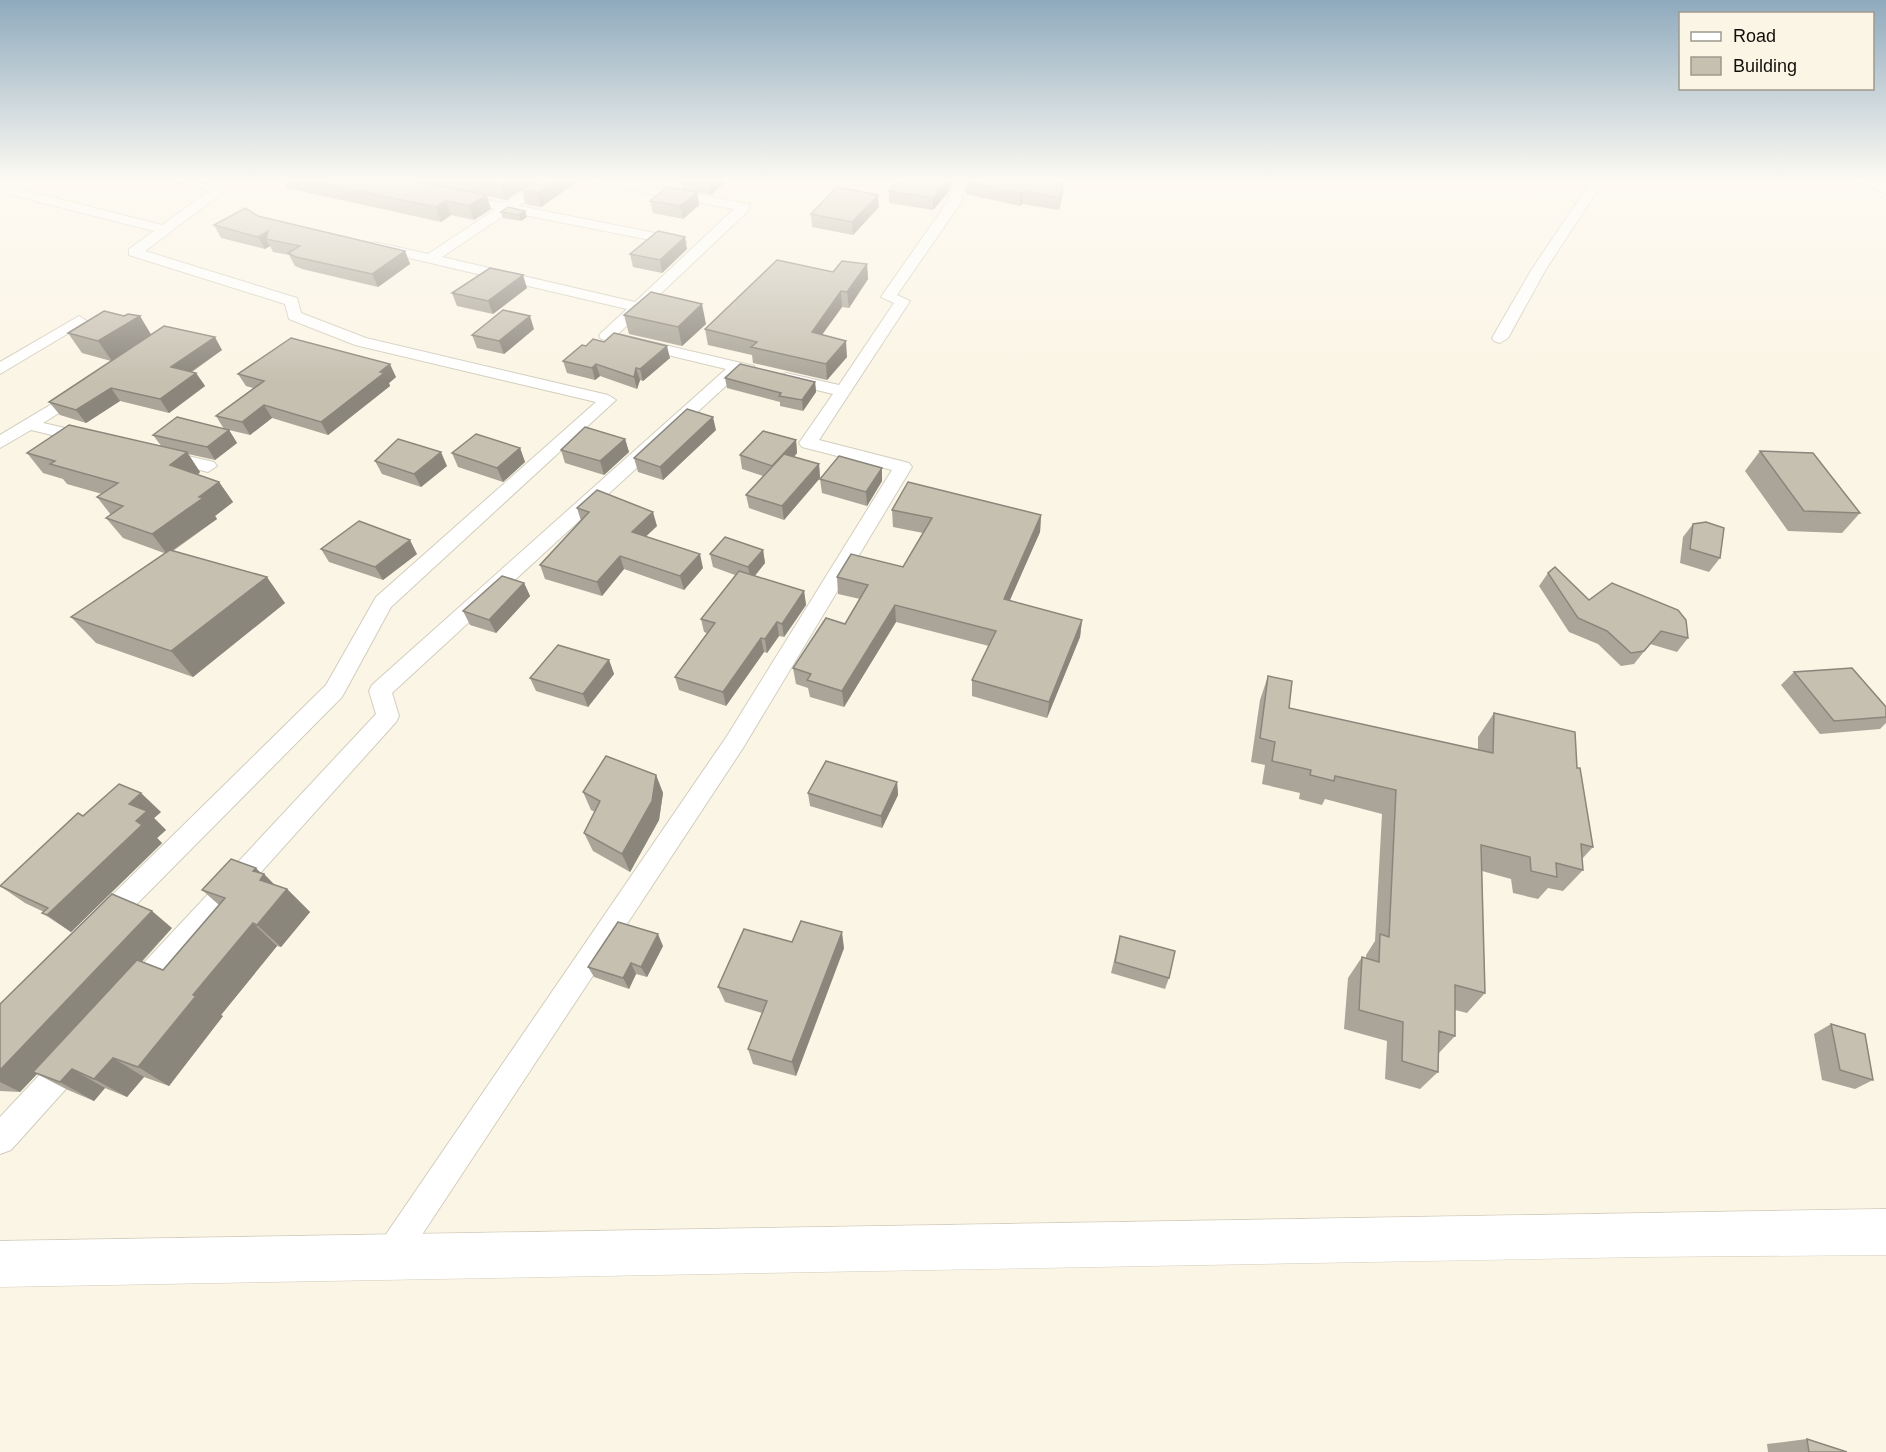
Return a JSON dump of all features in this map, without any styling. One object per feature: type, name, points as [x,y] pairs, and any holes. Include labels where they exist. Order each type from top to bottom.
[{"type":"main road","points":[[0,1264],[1643,1234],[1886,1232]]},
{"type":"street","points":[[92,932],[334,691],[383,602],[608,400],[361,342],[294,316],[292,301],[134,252],[141,247]]},
{"type":"street","points":[[378,247],[639,307]]},
{"type":"street","points":[[431,258],[448,247]]},
{"type":"street","points":[[701,247],[607,336],[843,391]]},
{"type":"street","points":[[389,1257],[735,742],[903,467],[808,443],[903,302],[888,297],[923,247]]},
{"type":"street","points":[[1500,338],[1554,247]]},
{"type":"street","points":[[0,369],[79,321]]},
{"type":"street","points":[[119,1010],[388,716],[380,690],[755,371]]},
{"type":"street","points":[[0,443],[95,381]]},
{"type":"street","points":[[30,425],[108,443]]},
{"type":"street","points":[[152,453],[208,466]]},
{"type":"street","points":[[0,1139],[87,1044]]},
{"type":"building","points":[[299,247],[387,247],[405,251],[372,274],[296,257],[288,253]]},
{"type":"building","points":[[639,247],[674,247],[660,260],[630,254]]},
{"type":"building","points":[[777,260],[833,272],[842,261],[867,264],[847,292],[841,291],[812,332],[846,341],[826,364],[751,347],[757,342],[705,329]]},
{"type":"building","points":[[490,268],[523,275],[488,301],[452,293]]},
{"type":"building","points":[[651,292],[702,304],[678,327],[624,315]]},
{"type":"building","points":[[503,310],[530,316],[499,341],[472,335]]},
{"type":"building","points":[[104,311],[124,316],[128,314],[140,316],[98,341],[68,333]]},
{"type":"building","points":[[164,326],[215,337],[171,367],[196,373],[160,399],[111,388],[76,410],[49,402]]},
{"type":"building","points":[[614,333],[667,346],[640,369],[636,368],[634,377],[596,364],[592,368],[563,361],[582,345],[586,346],[593,339],[604,342]]},
{"type":"building","points":[[291,338],[390,364],[380,372],[384,373],[321,422],[264,405],[242,422],[216,416],[264,381],[238,374]]},
{"type":"building","points":[[740,364],[815,382],[802,400],[779,396],[781,393],[725,378]]},
{"type":"building","points":[[687,409],[713,417],[660,467],[634,458]]},
{"type":"building","points":[[177,417],[229,430],[207,447],[153,435]]},
{"type":"building","points":[[69,425],[187,452],[170,465],[219,482],[199,497],[203,498],[152,534],[106,518],[123,506],[97,497],[118,483],[50,464],[55,461],[27,453]]},
{"type":"building","points":[[585,427],[625,439],[600,461],[561,450]]},
{"type":"building","points":[[763,431],[796,440],[772,466],[740,455]]},
{"type":"building","points":[[476,434],[520,448],[497,468],[452,453]]},
{"type":"building","points":[[398,439],[441,452],[414,474],[375,461]]},
{"type":"building","points":[[1760,451],[1813,453],[1860,513],[1804,511]]},
{"type":"building","points":[[784,454],[819,464],[782,506],[746,495]]},
{"type":"building","points":[[839,456],[882,468],[866,492],[820,479]]},
{"type":"building","points":[[908,482],[1041,515],[1004,599],[1082,620],[1049,702],[972,680],[996,631],[895,605],[842,691],[807,680],[811,674],[793,668],[826,618],[845,624],[868,585],[837,577],[851,554],[903,567],[932,518],[892,510]]},
{"type":"building","points":[[597,490],[653,512],[632,532],[700,554],[680,576],[620,556],[597,582],[540,565],[589,512],[577,508]]},
{"type":"building","points":[[359,521],[410,540],[375,567],[321,549]]},
{"type":"building","points":[[1706,522],[1724,528],[1720,558],[1690,549],[1693,524]]},
{"type":"building","points":[[725,537],[763,550],[748,567],[710,554]]},
{"type":"building","points":[[170,550],[267,577],[171,651],[71,617]]},
{"type":"building","points":[[1555,567],[1589,600],[1612,583],[1678,610],[1686,620],[1688,638],[1661,631],[1644,651],[1631,653],[1607,631],[1578,618],[1548,573]]},
{"type":"building","points":[[739,571],[804,591],[782,624],[777,622],[765,639],[761,638],[723,692],[675,677],[715,623],[701,619]]},
{"type":"building","points":[[502,576],[524,583],[489,620],[463,611]]},
{"type":"building","points":[[558,645],[609,660],[583,694],[530,678]]},
{"type":"building","points":[[1852,668],[1886,707],[1886,717],[1834,721],[1794,672]]},
{"type":"building","points":[[1268,676],[1292,681],[1289,708],[1493,753],[1494,713],[1575,732],[1577,768],[1580,768],[1593,847],[1581,844],[1583,870],[1556,863],[1557,877],[1531,871],[1530,857],[1481,845],[1485,993],[1455,985],[1455,1036],[1439,1031],[1438,1072],[1402,1061],[1403,1022],[1359,1010],[1362,957],[1379,962],[1380,934],[1389,937],[1396,790],[1335,776],[1334,781],[1310,775],[1311,770],[1272,761],[1275,742],[1260,738]]},
{"type":"building","points":[[606,756],[656,775],[652,801],[622,854],[584,833],[600,801],[583,792]]},
{"type":"building","points":[[826,761],[897,782],[881,816],[808,793]]},
{"type":"building","points":[[119,784],[141,793],[129,804],[147,811],[136,821],[142,825],[47,915],[42,913],[48,908],[0,886],[78,813],[83,816]]},
{"type":"building","points":[[231,859],[256,868],[253,871],[264,874],[260,880],[287,889],[257,925],[253,923],[193,995],[196,996],[138,1067],[113,1058],[94,1079],[72,1069],[60,1082],[33,1072],[137,960],[163,970],[225,898],[202,890]]},
{"type":"building","points":[[112,894],[152,911],[0,1070],[0,1004]]},
{"type":"building","points":[[801,921],[842,932],[792,1062],[748,1049],[767,1001],[718,987],[744,929],[792,942]]},
{"type":"building","points":[[618,922],[658,934],[641,967],[631,963],[623,978],[588,967]]},
{"type":"building","points":[[1120,936],[1175,951],[1169,978],[1115,962]]},
{"type":"building","points":[[1831,1024],[1865,1034],[1873,1080],[1840,1070]]},
{"type":"building","points":[[1807,1439],[1847,1452],[1809,1452]]}]
